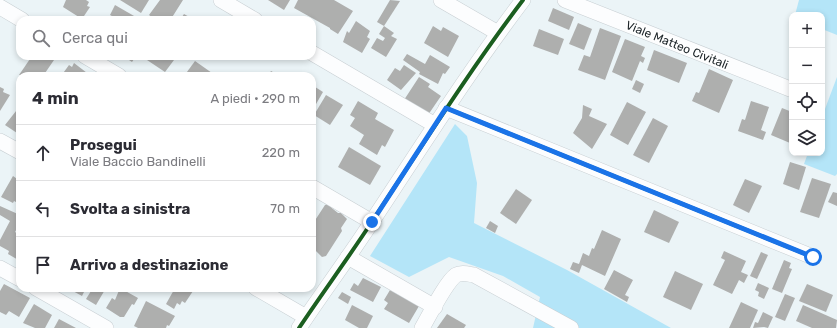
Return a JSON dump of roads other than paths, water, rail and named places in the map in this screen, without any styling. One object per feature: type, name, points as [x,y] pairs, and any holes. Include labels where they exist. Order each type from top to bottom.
[{"type":"street","points":[[221,0],[248,16]]},
{"type":"street","points":[[441,0],[498,33]]},
{"type":"street","points":[[261,292],[303,323],[372,222],[446,108],[523,0]]},
{"type":"street","name":"Viale Matteo Civitali","points":[[565,0],[789,90]]},
{"type":"street","points":[[0,7],[16,16]]},
{"type":"street","points":[[316,55],[435,125]]},
{"type":"street","points":[[92,60],[112,72]]},
{"type":"street","points":[[446,108],[813,257]]},
{"type":"street","points":[[0,141],[16,150]]},
{"type":"street","points":[[316,189],[372,222]]},
{"type":"street","points":[[348,257],[435,307]]},
{"type":"street","points":[[0,268],[16,277]]},
{"type":"street","points":[[422,328],[451,280],[456,275],[463,273],[474,275],[571,328]]},
{"type":"street","points":[[43,292],[106,328]]}]
